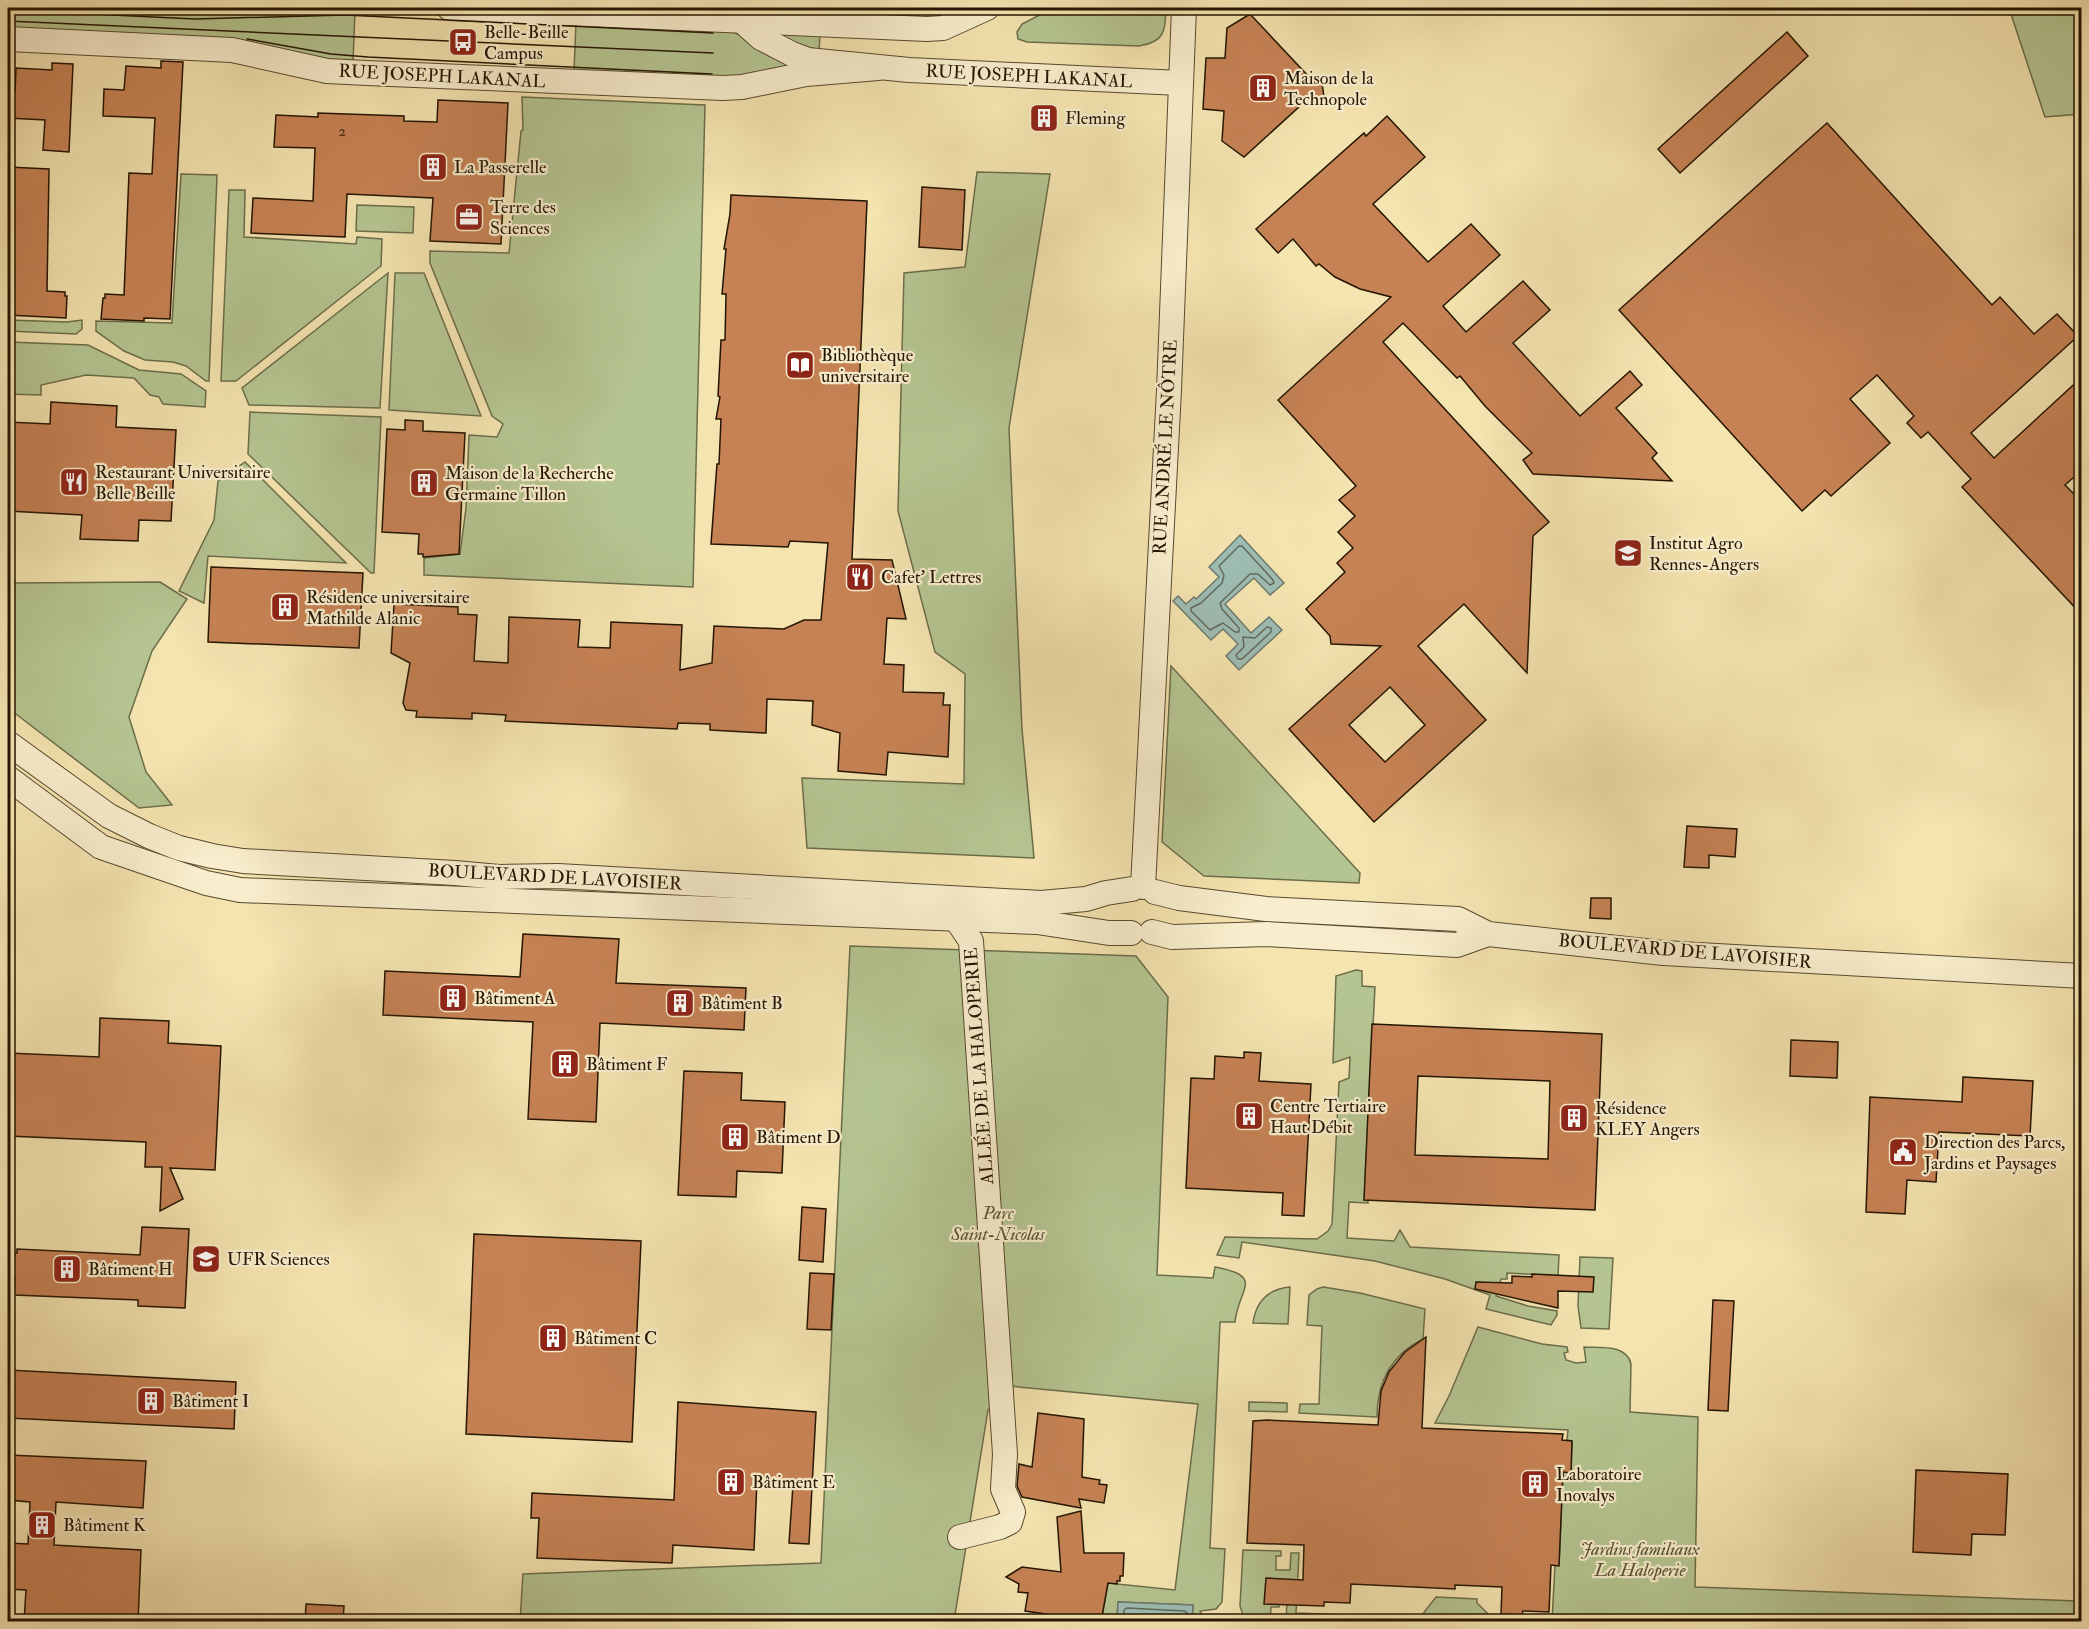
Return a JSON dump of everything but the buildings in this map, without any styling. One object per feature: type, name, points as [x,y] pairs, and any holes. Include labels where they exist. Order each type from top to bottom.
[{"type":"street","points":[[449,8],[615,11],[742,21],[943,28],[987,8]]},
{"type":"street","name":"RUE ANDRÉ LE NÔTRE","points":[[1143,889],[1169,390],[1184,8]]},
{"type":"street","name":"RUE JOSEPH LAKANAL","points":[[742,21],[761,39],[808,60],[878,68],[1180,83]]},
{"type":"street","name":"RUE JOSEPH LAKANAL","points":[[8,39],[232,50],[327,71],[367,74],[723,88],[742,87],[806,74],[878,68]]},
{"type":"street","name":"BOULEVARD DE LAVOISIER","points":[[8,743],[109,816],[179,848],[243,861],[499,877],[558,876],[1041,903],[1086,899],[1106,893],[1143,889],[1179,898],[1266,909],[1458,919],[1488,934],[1663,953],[2082,976]]},
{"type":"street","name":"BOULEVARD DE LAVOISIER","points":[[8,778],[101,847],[196,880],[240,890],[1037,922],[1109,933],[1141,933],[1172,937],[1267,934],[1457,945],[1488,934]]},
{"type":"street","points":[[1143,889],[1164,903],[1165,913],[1159,927],[1141,933],[1123,927],[1117,913],[1121,899],[1143,889]]},
{"type":"street","name":"ALLÉE DE LA HALOPERIE","points":[[956,919],[971,941],[1005,1454],[1003,1489],[1012,1512],[1010,1522],[1000,1527],[960,1537]]},
{"type":"green space","points":[[8,8],[157,8],[280,13],[324,10],[355,11],[353,62],[8,30]]},
{"type":"green space","points":[[1053,8],[1166,8],[1165,23],[1159,38],[1154,42],[1139,46],[1027,42],[1018,39],[1017,32],[1022,24]]},
{"type":"green space","points":[[2009,8],[2081,8],[2081,114],[2045,117]]},
{"type":"green space","points":[[576,22],[720,28],[738,34],[801,65],[743,79],[574,72]]},
{"type":"green space","points":[[767,31],[820,32],[819,54]]},
{"type":"green space","points":[[522,97],[705,105],[693,587],[424,575],[424,558],[460,554],[466,508],[469,435],[497,437],[503,424],[492,416],[430,263],[430,251],[509,253],[521,131],[523,130]]},
{"type":"green space","points":[[977,172],[1050,174],[1009,428],[1022,729],[1034,858],[807,848],[802,778],[964,784],[965,674],[935,652],[898,511],[904,273],[965,267]]},
{"type":"green space","points":[[181,174],[217,175],[209,381],[186,366],[173,362],[145,360],[124,351],[96,331],[96,321],[172,323]]},
{"type":"green space","points":[[229,190],[245,190],[244,237],[356,244],[357,237],[382,239],[381,266],[236,381],[221,381]]},
{"type":"green space","points":[[357,205],[414,207],[413,233],[356,231]]},
{"type":"green space","points":[[388,273],[380,408],[249,405],[242,388]]},
{"type":"green space","points":[[395,273],[424,273],[481,416],[389,410]]},
{"type":"green space","points":[[8,320],[67,322],[82,320],[82,329],[76,334],[8,331]]},
{"type":"green space","points":[[8,342],[88,345],[139,370],[181,374],[206,391],[205,407],[163,404],[159,397],[150,395],[134,378],[86,375],[41,385],[41,395],[8,394]]},
{"type":"green space","points":[[250,412],[381,417],[374,573],[371,573],[248,454]]},
{"type":"green space","points":[[245,462],[346,563],[208,556],[204,603],[179,591],[214,520],[218,481]]},
{"type":"green space","points":[[160,582],[187,599],[152,651],[129,717],[146,772],[172,805],[139,808],[8,708],[8,583]]},
{"type":"green space","points":[[1171,666],[1360,873],[1359,883],[1204,876],[1162,842]]},
{"type":"green space","name":"Parc Saint-Nicolas","points":[[850,946],[1136,956],[1168,997],[1157,1275],[1213,1278],[1215,1267],[1231,1271],[1245,1280],[1235,1322],[1220,1322],[1210,1548],[1225,1549],[1222,1602],[1216,1609],[1200,1611],[1205,1621],[1192,1622],[1193,1605],[1118,1602],[1117,1621],[1101,1621],[1108,1583],[1175,1590],[1198,1404],[1009,1386],[988,1410],[954,1621],[520,1622],[523,1574],[821,1563]]},
{"type":"green space","points":[[1356,970],[1362,971],[1362,986],[1375,987],[1364,1200],[1368,1203],[1349,1202],[1347,1238],[1394,1241],[1400,1230],[1410,1247],[1559,1255],[1558,1276],[1507,1273],[1507,1279],[1501,1279],[1496,1296],[1528,1306],[1557,1311],[1551,1325],[1486,1309],[1490,1295],[1445,1279],[1375,1261],[1242,1242],[1239,1258],[1217,1255],[1225,1237],[1317,1239],[1328,1231],[1332,1224],[1339,1082],[1349,1078],[1350,1057],[1333,1063],[1336,976]]},
{"type":"green space","points":[[1580,1257],[1613,1258],[1609,1329],[1581,1328],[1578,1306]]},
{"type":"green space","points":[[1290,1287],[1288,1324],[1253,1323],[1260,1302],[1269,1293]]},
{"type":"green space","points":[[1323,1287],[1360,1293],[1425,1309],[1423,1339],[1402,1353],[1388,1370],[1380,1392],[1377,1417],[1299,1413],[1300,1404],[1319,1404],[1322,1326],[1307,1325],[1309,1295]]},
{"type":"green space","name":"Jardins familiaux La Haloperie","points":[[1478,1327],[1542,1344],[1567,1347],[1568,1352],[1564,1353],[1566,1360],[1576,1363],[1586,1362],[1584,1347],[1619,1350],[1624,1353],[1631,1364],[1630,1412],[1698,1417],[1695,1587],[2077,1601],[2081,1560],[2081,1621],[1552,1621],[1555,1565],[1559,1565],[1563,1472],[1571,1472],[1572,1441],[1567,1440],[1568,1430],[1435,1423]]},
{"type":"green space","points":[[1249,1402],[1287,1403],[1287,1412],[1249,1411]]},
{"type":"green space","points":[[1243,1550],[1281,1551],[1281,1556],[1276,1556],[1276,1570],[1290,1570],[1291,1553],[1299,1553],[1296,1613],[1371,1616],[1370,1621],[1286,1621],[1288,1583],[1280,1582],[1279,1607],[1271,1607],[1270,1621],[1245,1621],[1240,1606]]},
{"type":"green space","points":[[1436,1597],[1477,1599],[1477,1603],[1495,1621],[1422,1621],[1422,1615]]},
{"type":"water","points":[[1240,535],[1284,583],[1270,595],[1254,578],[1225,604],[1251,633],[1269,617],[1282,630],[1239,670],[1226,656],[1238,644],[1223,629],[1211,640],[1173,601],[1178,596],[1186,604],[1194,597],[1196,599],[1219,577],[1209,567]]},
{"type":"water","points":[[1118,1602],[1193,1605],[1192,1621],[1117,1621]]},
{"type":"tram line","points":[[8,10],[195,19],[345,15],[713,33]]},
{"type":"tram line","points":[[8,21],[713,53]]},
{"type":"tram line","points":[[247,39],[331,54],[368,57],[712,74]]},
{"type":"place","name":"Belle-Beille Campus","points":[[463,42]]},
{"type":"place","name":"Maison de la Technopole","points":[[1263,88]]},
{"type":"place","name":"Fleming","points":[[1044,118]]},
{"type":"place","name":"La Passerelle","points":[[433,167]]},
{"type":"place","name":"Terre des Sciences","points":[[469,217]]},
{"type":"place","name":"Bibliothèque universitaire","points":[[800,365]]},
{"type":"place","name":"Restaurant Universitaire Belle Beille","points":[[74,482]]},
{"type":"place","name":"Maison de la Recherche Germaine Tillon","points":[[424,483]]},
{"type":"place","name":"Institut Agro Rennes-Angers","points":[[1628,553]]},
{"type":"place","name":"Cafet’ Lettres","points":[[860,577]]},
{"type":"place","name":"Résidence universitaire Mathilde Alanic","points":[[285,607]]},
{"type":"place","name":"Bâtiment A","points":[[453,998]]},
{"type":"place","name":"Bâtiment B","points":[[680,1003]]},
{"type":"place","name":"Bâtiment F","points":[[565,1064]]},
{"type":"place","name":"Centre Tertiaire Haut Débit","points":[[1249,1116]]},
{"type":"place","name":"Résidence KLEY Angers","points":[[1574,1118]]},
{"type":"place","name":"Bâtiment D","points":[[735,1137]]},
{"type":"place","name":"Direction des Parcs, Jardins et Paysages","points":[[1903,1152]]},
{"type":"place","name":"UFR Sciences","points":[[206,1259]]},
{"type":"place","name":"Bâtiment H","points":[[67,1269]]},
{"type":"place","name":"Bâtiment C","points":[[553,1338]]},
{"type":"place","name":"Bâtiment I","points":[[151,1401]]},
{"type":"place","name":"Bâtiment E","points":[[731,1482]]},
{"type":"place","name":"Laboratoire Inovalys","points":[[1535,1484]]},
{"type":"place","name":"Bâtiment K","points":[[42,1525]]}]
